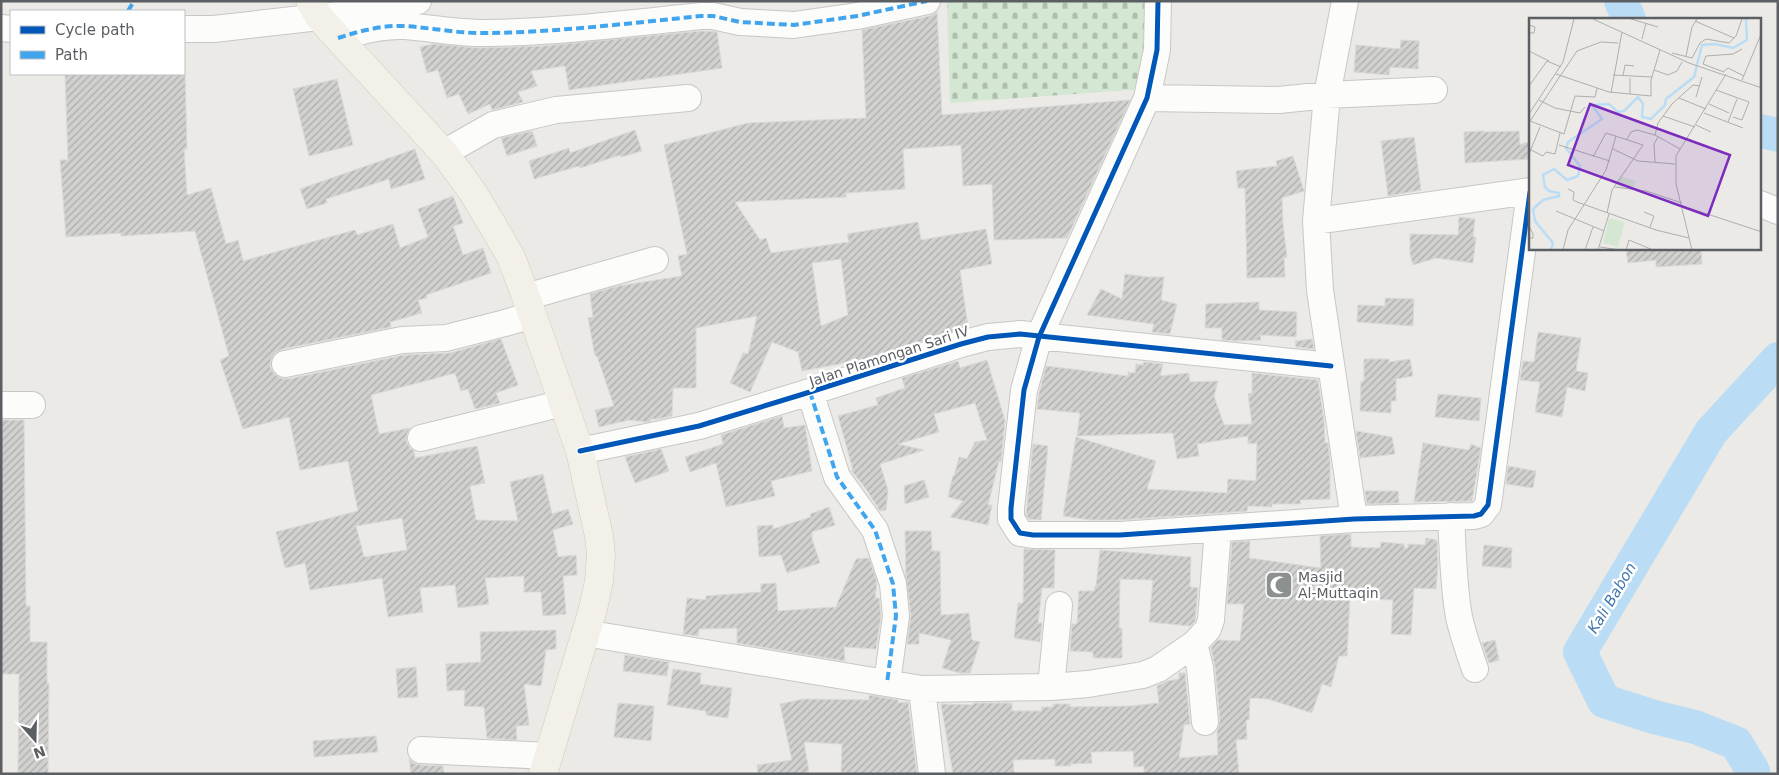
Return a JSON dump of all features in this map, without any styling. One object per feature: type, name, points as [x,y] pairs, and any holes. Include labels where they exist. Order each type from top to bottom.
[{"type":"main road","points":[[314,9],[338,38],[444,153],[472,191],[511,258],[580,451],[596,518],[600,554],[599,581],[593,609],[546,765]]},
{"type":"street","points":[[185,29],[214,29],[314,9],[418,1]]},
{"type":"street","points":[[338,38],[382,27],[404,26],[487,33],[559,29],[701,16],[713,16],[740,22],[794,25],[858,16],[927,1]]},
{"type":"street","points":[[1158,1],[1157,50],[1147,98],[1039,336],[1024,390],[1010,508],[1011,519],[1020,532],[1033,535],[1120,535],[1354,519],[1481,514],[1488,505],[1529,199]]},
{"type":"street","points":[[1345,1],[1327,95],[1316,221],[1320,290],[1354,519]]},
{"type":"street","points":[[1147,98],[1278,100],[1327,95],[1434,90]]},
{"type":"street","points":[[444,153],[493,125],[556,110],[688,98]]},
{"type":"street","points":[[1316,221],[1529,192]]},
{"type":"street","points":[[1762,205],[1778,211]]},
{"type":"street","points":[[285,364],[402,340],[446,338],[505,323],[529,306],[655,260]]},
{"type":"street","name":"Jalan Plamongan Sari IV","points":[[580,451],[699,426],[988,337],[1020,334],[1331,366]]},
{"type":"street","points":[[810,392],[837,477],[875,530],[893,584],[896,616],[887,683]]},
{"type":"street","points":[[421,438],[563,403]]},
{"type":"street","points":[[1,405],[32,405]]},
{"type":"street","points":[[1451,516],[1459,617],[1464,639],[1475,669]]},
{"type":"street","points":[[585,633],[922,689],[1051,687],[1143,676],[1164,666],[1194,644],[1208,629],[1211,620],[1218,529]]},
{"type":"street","points":[[1051,687],[1059,605]]},
{"type":"street","points":[[1194,644],[1200,668],[1205,722]]},
{"type":"street","points":[[922,689],[932,774]]},
{"type":"street","points":[[421,750],[546,765]]},
{"type":"green space","points":[[947,1],[1150,1],[1144,89],[950,103]]},
{"type":"building","points":[[937,12],[942,115],[1130,100],[1067,238],[994,240],[992,184],[963,186],[961,145],[903,149],[905,189],[846,193],[846,197],[735,202],[760,240],[766,238],[771,253],[849,242],[847,234],[918,222],[921,240],[986,229],[992,264],[960,270],[968,327],[866,359],[802,371],[798,352],[772,342],[750,392],[730,383],[743,353],[748,354],[757,316],[696,328],[696,388],[673,388],[672,416],[650,419],[651,421],[646,422],[629,420],[599,427],[595,410],[614,406],[597,356],[595,356],[588,318],[593,317],[590,294],[618,286],[682,276],[678,256],[687,254],[664,145],[748,123],[866,118],[862,30],[930,16]],"holes":[[[841,259],[848,315],[821,326],[812,263]]]},
{"type":"building","points":[[702,31],[717,32],[722,68],[569,90],[565,66],[531,71],[537,86],[518,92],[523,102],[492,110],[490,104],[468,114],[459,94],[447,98],[438,70],[427,73],[420,47],[433,44],[479,48],[543,46]]},
{"type":"building","points":[[1401,40],[1419,41],[1418,69],[1390,67],[1389,75],[1354,72],[1356,45],[1400,49]]},
{"type":"building","points":[[185,74],[187,149],[184,149],[187,195],[211,188],[226,244],[238,240],[243,261],[355,230],[357,235],[393,224],[400,248],[428,237],[418,209],[453,196],[463,223],[453,226],[463,255],[483,248],[491,273],[426,295],[427,298],[418,300],[422,313],[390,322],[391,327],[282,349],[275,353],[271,359],[270,367],[274,374],[280,378],[288,379],[404,355],[450,353],[501,339],[518,385],[496,393],[500,403],[475,409],[468,389],[461,391],[455,373],[371,395],[379,434],[410,428],[406,441],[414,451],[415,458],[477,446],[485,483],[470,486],[476,520],[518,521],[510,482],[543,474],[552,514],[568,509],[573,524],[553,530],[558,557],[576,555],[577,575],[563,576],[566,614],[543,616],[541,592],[524,592],[524,576],[485,578],[489,604],[458,608],[455,585],[420,588],[423,612],[388,617],[382,578],[310,590],[305,563],[285,568],[276,532],[358,511],[348,461],[300,470],[289,417],[243,429],[220,360],[229,356],[195,231],[121,236],[121,233],[66,237],[60,160],[68,160],[65,75]],"holes":[[[402,518],[407,550],[364,557],[356,526]]]},
{"type":"building","points":[[337,79],[353,145],[309,156],[293,89]]},
{"type":"building","points":[[635,130],[642,151],[621,157],[620,155],[580,168],[579,166],[534,179],[529,161],[569,148],[570,153]]},
{"type":"building","points":[[532,131],[537,146],[507,156],[501,138]]},
{"type":"building","points":[[1519,131],[1520,145],[1529,141],[1529,159],[1465,163],[1464,132]]},
{"type":"building","points":[[1414,137],[1421,190],[1388,196],[1381,141]]},
{"type":"building","points":[[415,149],[425,179],[391,189],[389,179],[326,199],[327,203],[307,209],[300,189]]},
{"type":"building","points":[[1293,156],[1304,191],[1282,198],[1287,257],[1284,258],[1285,277],[1247,278],[1245,188],[1238,188],[1236,171],[1277,166],[1276,161]]},
{"type":"building","points":[[1459,217],[1475,219],[1473,237],[1476,237],[1473,263],[1436,258],[1413,265],[1410,254],[1410,234],[1458,235]]},
{"type":"building","points":[[1626,250],[1701,250],[1702,264],[1656,267],[1656,260],[1628,263]]},
{"type":"building","points":[[1125,274],[1164,277],[1161,300],[1177,304],[1170,334],[1152,332],[1154,324],[1087,315],[1101,289],[1122,299]]},
{"type":"building","points":[[1385,298],[1414,299],[1413,326],[1357,322],[1358,305],[1385,306]]},
{"type":"building","points":[[1259,302],[1259,310],[1297,312],[1296,337],[1260,335],[1261,340],[1222,340],[1222,328],[1205,328],[1206,304]]},
{"type":"building","points":[[1538,332],[1581,338],[1576,371],[1588,373],[1585,391],[1567,387],[1562,417],[1535,412],[1540,382],[1520,380],[1523,361],[1534,362]]},
{"type":"building","points":[[1312,339],[1314,349],[1296,347],[1295,341]]},
{"type":"building","points":[[1364,359],[1389,359],[1389,362],[1410,359],[1413,376],[1396,379],[1396,401],[1391,401],[1391,413],[1360,411],[1361,381],[1364,381]]},
{"type":"building","points":[[987,360],[1005,421],[1001,462],[999,461],[988,505],[992,505],[988,525],[950,517],[963,501],[948,497],[959,457],[967,459],[975,442],[987,440],[975,403],[934,414],[939,432],[898,444],[924,450],[880,464],[888,490],[886,510],[880,511],[851,470],[853,470],[838,416],[878,405],[876,398],[905,388],[902,378],[958,361],[960,368]]},
{"type":"building","points":[[1144,362],[1163,364],[1160,376],[1189,373],[1190,382],[1218,381],[1214,396],[1224,425],[1252,424],[1248,394],[1252,393],[1252,373],[1318,380],[1325,443],[1328,443],[1330,462],[1330,499],[1300,500],[1301,504],[1272,504],[1272,507],[1248,506],[1247,511],[1119,520],[1091,520],[1063,516],[1076,437],[1156,461],[1147,489],[1227,493],[1228,479],[1256,481],[1257,443],[1248,444],[1248,436],[1197,444],[1199,456],[1177,459],[1173,433],[1077,436],[1080,413],[1037,409],[1046,366],[1128,376],[1128,372],[1135,373],[1136,364],[1143,365]]},
{"type":"building","points":[[1438,394],[1481,398],[1479,421],[1435,417]]},
{"type":"building","points":[[782,416],[784,428],[805,425],[812,471],[771,481],[775,496],[726,507],[716,463],[690,472],[685,457],[723,444],[721,435]]},
{"type":"building","points":[[1,420],[24,420],[26,606],[30,606],[30,642],[47,642],[47,683],[49,683],[48,774],[18,774],[19,674],[1,674]]},
{"type":"building","points":[[1356,431],[1392,437],[1395,454],[1360,458]]},
{"type":"building","points":[[1423,443],[1469,450],[1471,444],[1481,448],[1472,501],[1414,502]]},
{"type":"building","points":[[1033,444],[1048,446],[1041,520],[1029,519],[1026,515]]},
{"type":"building","points":[[661,449],[669,471],[635,483],[625,457]]},
{"type":"building","points":[[1508,466],[1536,471],[1533,488],[1506,484]]},
{"type":"building","points":[[924,480],[929,497],[905,504],[904,486]]},
{"type":"building","points":[[1365,491],[1398,491],[1399,503],[1367,504]]},
{"type":"building","points":[[829,507],[835,525],[812,532],[812,539],[820,563],[787,573],[781,555],[759,557],[757,526],[773,525],[773,529],[811,517],[810,514]]},
{"type":"building","points":[[905,531],[931,531],[932,551],[940,551],[941,615],[969,613],[972,640],[980,642],[970,673],[960,673],[942,668],[951,640],[919,633],[919,644],[907,644],[911,615],[906,576]]},
{"type":"building","points":[[1351,534],[1351,547],[1380,548],[1381,542],[1404,544],[1404,548],[1408,548],[1408,544],[1425,545],[1426,538],[1437,540],[1436,589],[1414,588],[1411,635],[1391,634],[1393,600],[1350,598],[1347,656],[1339,656],[1331,687],[1322,684],[1312,713],[1268,699],[1250,698],[1249,720],[1246,720],[1247,739],[1236,740],[1239,774],[1144,774],[1144,766],[1134,767],[1133,751],[1091,752],[1092,763],[1071,764],[1071,766],[1055,766],[1055,759],[1013,760],[1014,774],[953,774],[941,704],[1012,703],[1012,711],[1042,711],[1041,707],[1053,707],[1053,704],[1070,704],[1070,707],[1131,706],[1159,703],[1157,686],[1179,679],[1179,673],[1185,673],[1190,724],[1184,725],[1179,758],[1218,755],[1217,731],[1220,721],[1215,667],[1211,648],[1218,640],[1240,641],[1244,604],[1227,604],[1232,542],[1250,541],[1249,558],[1321,568],[1320,536]]},
{"type":"building","points":[[1484,545],[1512,548],[1511,568],[1482,566]]},
{"type":"building","points":[[1024,549],[1055,550],[1054,588],[1042,588],[1038,623],[1042,623],[1040,642],[1014,638],[1018,603],[1023,603]]},
{"type":"building","points":[[1100,550],[1191,557],[1190,587],[1198,588],[1195,621],[1190,626],[1149,622],[1153,580],[1120,579],[1119,628],[1122,628],[1122,658],[1093,658],[1093,652],[1070,651],[1072,624],[1077,624],[1079,591],[1094,591]]},
{"type":"building","points":[[869,558],[877,582],[875,598],[879,598],[881,616],[876,649],[844,647],[845,661],[737,643],[737,628],[699,629],[698,636],[683,634],[687,598],[706,600],[706,596],[761,592],[761,584],[776,583],[778,611],[834,607],[835,609],[856,559]]},
{"type":"building","points":[[556,630],[556,649],[546,650],[541,686],[524,684],[529,725],[516,726],[517,740],[487,738],[484,707],[464,706],[465,690],[447,691],[446,664],[481,662],[480,632]]},
{"type":"building","points":[[1495,640],[1499,660],[1489,663],[1482,643]]},
{"type":"building","points":[[625,655],[669,662],[667,676],[623,671]]},
{"type":"building","points":[[416,667],[418,697],[398,698],[396,669]]},
{"type":"building","points":[[673,669],[701,673],[700,684],[732,688],[728,718],[706,715],[706,711],[667,705]]},
{"type":"building","points":[[869,695],[898,700],[898,703],[908,702],[917,774],[841,774],[842,744],[804,742],[809,772],[798,774],[758,774],[757,765],[792,760],[780,704],[804,699],[869,700]]},
{"type":"building","points":[[618,703],[654,706],[651,741],[614,737]]},
{"type":"building","points":[[376,736],[378,752],[314,757],[313,741]]},
{"type":"building","points":[[409,759],[413,763],[420,765],[443,766],[444,774],[411,774]]},
{"type":"waterway","name":"Kali Babon","points":[[1621,1],[1629,18]]},
{"type":"waterway","name":"Kali Babon","points":[[1762,131],[1778,135]]},
{"type":"waterway","name":"Kali Babon","points":[[1751,774],[1753,771],[1736,743],[1695,727],[1654,717],[1604,701],[1580,652],[1711,432],[1778,359]]},
{"type":"marked path","points":[[129,10],[134,1]]},
{"type":"marked path","points":[[338,38],[388,26],[489,33],[595,27],[701,16],[713,16],[740,22],[794,25],[857,16],[927,1]]},
{"type":"marked path","points":[[810,392],[837,477],[875,530],[893,584],[896,616],[887,683]]},
{"type":"cycle path","points":[[1158,1],[1157,50],[1147,98],[1039,337],[1024,390],[1011,508],[1011,519],[1020,533],[1033,535],[1120,535],[1354,519],[1474,516],[1481,514],[1488,505],[1529,199]]},
{"type":"cycle path","points":[[580,451],[699,426],[988,337],[1020,334],[1331,366]]},
{"type":"place","name":"Masjid Al-Muttaqin","points":[[1279,585]]}]
